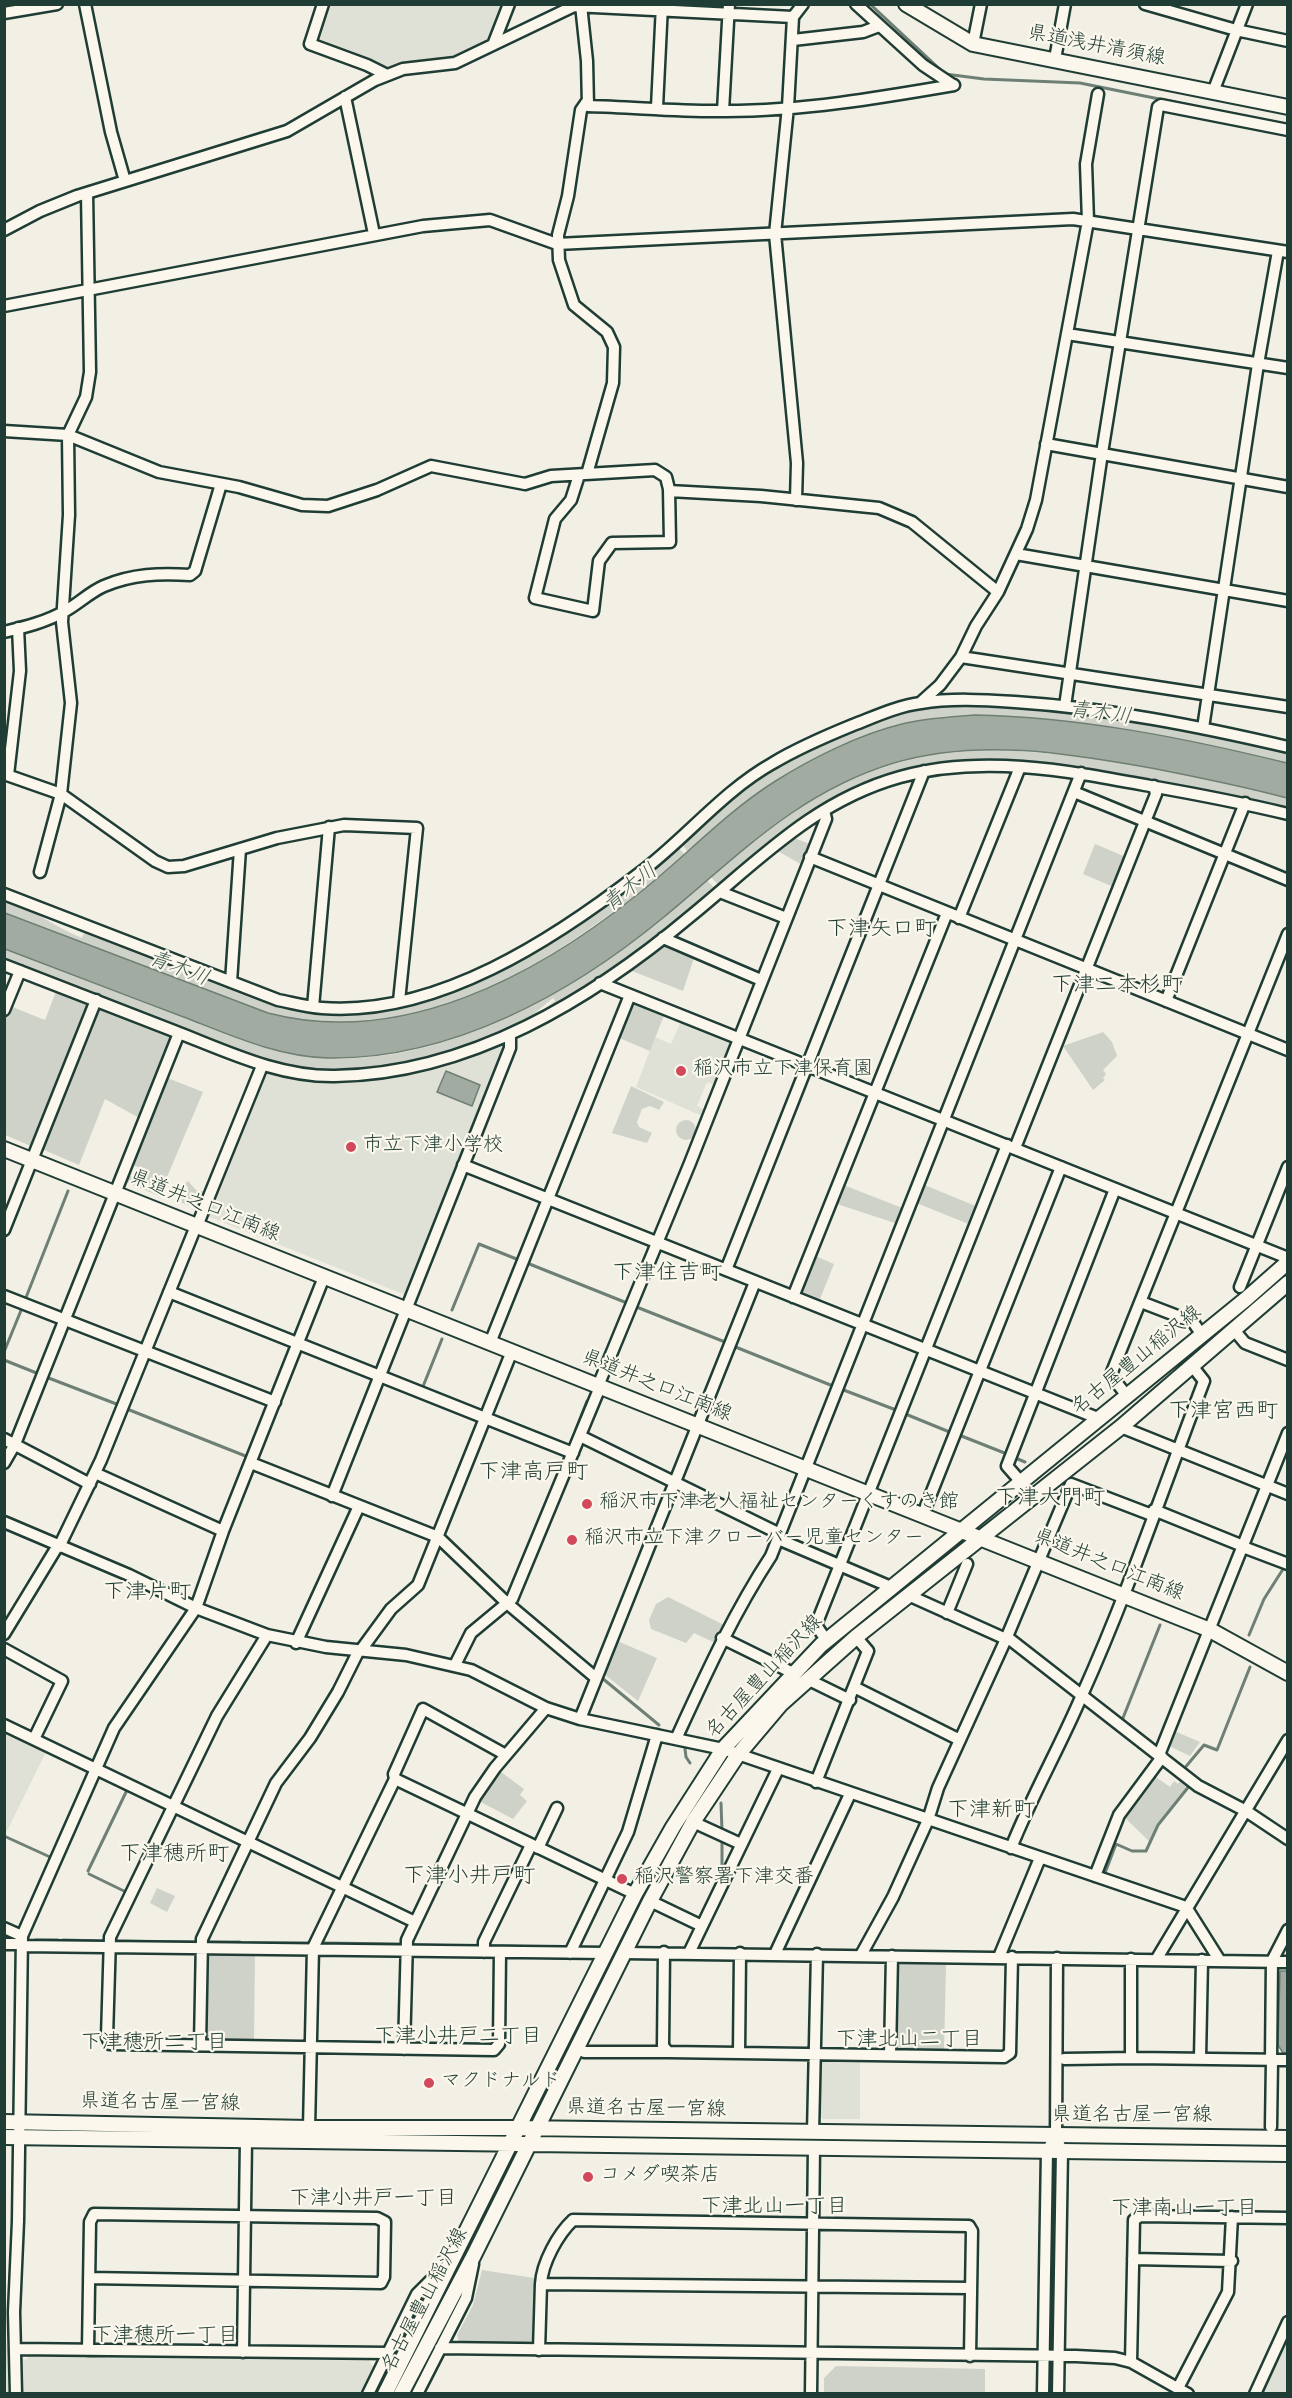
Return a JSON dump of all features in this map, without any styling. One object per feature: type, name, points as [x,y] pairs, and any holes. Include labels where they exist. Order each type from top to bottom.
[{"type":"main road","name":"県道浅井清須線","points":[[906,4],[973,44],[1287,107]]},
{"type":"main road","name":"県道井之口江南線","points":[[4,1149],[1123,1594],[1210,1630],[1287,1673]]},
{"type":"main road","name":"名古屋豊山稲沢線","points":[[385,2394],[634,1894],[673,1827],[723,1749],[826,1640],[1202,1335],[1287,1260]]},
{"type":"main road","name":"名古屋豊山稲沢線","points":[[401,2394],[474,2255],[534,2129],[650,1901],[693,1822],[737,1756],[807,1679],[980,1537],[1121,1427],[1235,1331],[1287,1283]]},
{"type":"main road","name":"県道名古屋一宮線","points":[[4,2122],[309,2128],[518,2128],[1287,2139]]},
{"type":"main road","name":"県道名古屋一宮線","points":[[4,2137],[1287,2154]]},
{"type":"street","points":[[4,13],[57,4]]},
{"type":"street","points":[[85,4],[111,132],[125,181]]},
{"type":"street","points":[[323,4],[310,44],[367,65],[387,75]]},
{"type":"street","points":[[494,45],[509,4]]},
{"type":"street","points":[[796,500],[797,463],[775,234],[789,107],[793,17],[803,4]]},
{"type":"street","points":[[576,5],[588,106],[723,111],[848,103],[954,85],[934,74],[856,4]]},
{"type":"street","points":[[973,44],[981,4]]},
{"type":"street","points":[[1055,59],[1065,4]]},
{"type":"street","points":[[1145,4],[1236,30],[1287,41]]},
{"type":"street","points":[[1213,92],[1247,4]]},
{"type":"street","points":[[4,230],[40,211],[87,193],[287,132],[387,75],[403,69],[455,63],[576,5],[728,9],[793,17]]},
{"type":"street","points":[[657,107],[662,7]]},
{"type":"street","points":[[723,111],[728,9]]},
{"type":"street","points":[[793,40],[863,32],[879,27]]},
{"type":"street","points":[[920,703],[940,686],[961,657],[976,626],[998,592],[1016,554],[1036,500],[1088,221],[1086,165],[1098,94]]},
{"type":"street","points":[[345,97],[374,234]]},
{"type":"street","points":[[4,431],[68,435],[159,472],[221,484],[302,505],[328,506],[376,490],[431,466],[525,484],[552,476],[583,474],[655,470],[666,477],[669,491],[670,543],[612,543],[599,561],[593,610],[535,598],[555,519],[572,500],[583,474],[613,382],[614,347],[607,332],[574,305],[559,260],[557,244],[568,196],[581,110],[588,100]]},
{"type":"street","points":[[1065,706],[1119,342],[1158,107],[1161,105],[1287,130]]},
{"type":"street","points":[[40,872],[62,794],[70,703],[63,613],[69,515],[68,435],[86,397],[90,372],[87,193]]},
{"type":"street","points":[[4,306],[374,234],[423,226],[490,220],[557,244],[1073,219],[1283,251],[1258,364],[1203,728]]},
{"type":"street","points":[[1067,334],[1287,368]]},
{"type":"street","points":[[1046,444],[1287,487]]},
{"type":"street","points":[[4,632],[63,613],[102,586],[135,576],[163,573],[190,575],[195,571],[221,484]]},
{"type":"street","points":[[669,491],[855,504],[894,513],[920,528],[998,592]]},
{"type":"street","points":[[1016,554],[1287,601]]},
{"type":"street","points":[[18,628],[20,671],[6,775],[62,794],[155,861],[168,867],[184,866],[277,837],[344,825],[417,828],[399,1001]]},
{"type":"street","points":[[961,657],[1287,707]]},
{"type":"street","points":[[4,894],[278,1000],[313,1007],[368,1007],[399,1001],[473,978],[538,944],[642,872],[724,799],[771,763],[885,712],[920,703],[986,700],[1065,706],[1203,728],[1287,747]]},
{"type":"street","points":[[4,965],[262,1066],[334,1076],[366,1073],[446,1059],[510,1035],[600,983],[663,938],[787,833],[824,811],[875,786],[924,771],[965,766],[1020,767],[1081,773],[1245,803],[1287,814]]},
{"type":"street","points":[[959,918],[1020,767]]},
{"type":"street","points":[[726,1270],[924,771]]},
{"type":"street","points":[[676,1739],[722,1638],[744,1597],[771,1556],[779,1537],[1081,773]]},
{"type":"street","points":[[826,1640],[816,1625],[924,1349],[1086,969],[1156,794],[1154,786]]},
{"type":"street","points":[[1074,792],[1287,880]]},
{"type":"street","points":[[1166,1001],[1245,803]]},
{"type":"street","points":[[454,1665],[471,1633],[508,1604],[580,1436],[826,819],[824,811]]},
{"type":"street","points":[[313,1007],[329,827]]},
{"type":"street","points":[[231,982],[240,849]]},
{"type":"street","points":[[810,857],[1287,1050]]},
{"type":"street","points":[[720,892],[786,918]]},
{"type":"street","points":[[793,1297],[947,913]]},
{"type":"street","points":[[1127,1396],[1113,1378],[1112,1372],[1287,934]]},
{"type":"street","points":[[663,938],[761,980]]},
{"type":"street","points":[[4,1010],[20,971]]},
{"type":"street","points":[[600,983],[1257,1245],[1287,1260]]},
{"type":"street","points":[[490,1343],[630,995]]},
{"type":"street","points":[[4,1230],[96,1000]]},
{"type":"street","points":[[4,1463],[10,1441],[64,1320],[179,1033]]},
{"type":"street","points":[[332,1496],[510,1048],[510,1035]]},
{"type":"street","points":[[4,1634],[58,1547],[92,1479],[262,1066]]},
{"type":"street","points":[[463,1165],[1100,1419]]},
{"type":"street","points":[[923,1514],[1060,1167]]},
{"type":"street","points":[[1240,1287],[1287,1167]]},
{"type":"street","points":[[1021,1482],[1007,1466],[1115,1189]]},
{"type":"street","points":[[16,2394],[17,2349],[14,2312],[20,2122],[22,1942],[114,1728],[158,1667],[196,1608],[223,1532],[324,1277]]},
{"type":"street","points":[[580,1719],[754,1282]]},
{"type":"street","points":[[169,1292],[573,1453]]},
{"type":"street","points":[[4,1296],[275,1402]]},
{"type":"street","points":[[1141,1302],[1193,1322],[1202,1335]]},
{"type":"street","points":[[1235,1331],[1245,1343],[1287,1360]]},
{"type":"street","points":[[200,2045],[202,1938],[276,1783],[310,1738],[360,1650],[391,1609],[418,1585],[512,1351]]},
{"type":"street","points":[[1011,1848],[1033,1795],[1082,1696],[1178,1450],[1204,1381],[1193,1367]]},
{"type":"street","points":[[1121,1427],[1287,1494]]},
{"type":"street","points":[[1095,1876],[1119,1815],[1160,1756],[1287,1433]]},
{"type":"street","points":[[580,1436],[779,1537],[839,1566],[891,1587]]},
{"type":"street","points":[[10,1441],[92,1479],[223,1532]]},
{"type":"street","points":[[251,1463],[438,1537],[508,1604],[596,1678]]},
{"type":"street","points":[[861,1955],[893,1897],[928,1820],[938,1788],[1006,1638],[1071,1484],[1287,1564]]},
{"type":"street","points":[[296,1643],[359,1506]]},
{"type":"street","points":[[4,1522],[58,1547],[129,1575],[196,1608],[267,1635],[296,1643],[406,1655],[471,1670],[546,1708],[580,1719],[723,1749],[737,1756],[1186,1907],[1220,1961]]},
{"type":"street","points":[[947,1613],[967,1564]]},
{"type":"street","points":[[908,1595],[1006,1638],[1198,1786],[1246,1811],[1287,1839]]},
{"type":"street","points":[[267,1635],[217,1716],[110,1937],[107,2037],[110,2044],[494,2050],[499,2044],[500,1952]]},
{"type":"street","points":[[816,1782],[868,1651],[856,1637]]},
{"type":"street","points":[[722,1638],[793,1673]]},
{"type":"street","points":[[4,1649],[62,1680],[34,1739]]},
{"type":"street","points":[[807,1679],[850,1700]]},
{"type":"street","points":[[854,1687],[960,1740]]},
{"type":"street","points":[[404,2049],[407,1940],[481,1787],[546,1708]]},
{"type":"street","points":[[309,2128],[313,1949],[395,1779],[394,1774],[423,1709],[506,1755]]},
{"type":"street","points":[[4,1725],[415,1922]]},
{"type":"street","points":[[570,1953],[628,1832],[657,1735]]},
{"type":"street","points":[[1156,1960],[1287,1740]]},
{"type":"street","points":[[689,1953],[778,1769]]},
{"type":"street","points":[[395,1779],[634,1894]]},
{"type":"street","points":[[775,1954],[850,1794]]},
{"type":"street","points":[[484,1952],[484,1942],[557,1808]]},
{"type":"street","points":[[693,1822],[741,1844]]},
{"type":"street","points":[[999,1957],[1040,1858]]},
{"type":"street","points":[[650,1901],[702,1926]]},
{"type":"street","points":[[4,1928],[22,1942]]},
{"type":"street","points":[[1271,2127],[1272,1962],[1287,1930]]},
{"type":"street","points":[[4,1944],[22,1942],[110,1947],[606,1953]]},
{"type":"street","points":[[664,1952],[663,2046],[668,2052]]},
{"type":"street","points":[[624,1953],[1287,1962]]},
{"type":"street","points":[[739,2054],[740,1953]]},
{"type":"street","points":[[813,2133],[817,1954]]},
{"type":"street","points":[[890,2055],[892,1956]]},
{"type":"street","points":[[584,2052],[1004,2057],[1010,2053],[1012,1957]]},
{"type":"street","points":[[1057,1958],[1056,2136],[1062,2151],[1058,2394]]},
{"type":"street","points":[[1131,1959],[1131,2055],[1135,2058]]},
{"type":"street","points":[[1200,2058],[1202,1960]]},
{"type":"street","points":[[1064,2059],[1287,2060]]},
{"type":"street","points":[[1043,2394],[1047,2151],[1056,2136]]},
{"type":"street","points":[[243,2352],[246,2140]]},
{"type":"street","points":[[811,2394],[814,2147]]},
{"type":"street","points":[[88,2350],[89,2278],[90,2222],[94,2214],[377,2218],[385,2222],[384,2277],[381,2283],[89,2278]]},
{"type":"street","points":[[1131,2362],[1134,2220],[1140,2216],[1287,2218]]},
{"type":"street","points":[[1178,2388],[1228,2292],[1232,2260],[1232,2217]]},
{"type":"street","points":[[539,2350],[542,2273],[564,2228],[573,2220],[969,2226],[972,2231],[970,2355]]},
{"type":"street","points":[[417,2394],[466,2298],[474,2255]]},
{"type":"street","points":[[1133,2259],[1232,2260]]},
{"type":"street","points":[[368,2394],[422,2287],[443,2276]]},
{"type":"street","points":[[541,2284],[971,2288]]},
{"type":"street","points":[[1256,2394],[1287,2322]]},
{"type":"street","points":[[440,2348],[1115,2358],[1131,2362],[1188,2394]]},
{"type":"street","points":[[17,2349],[388,2353]]},
{"type":"shaded area","points":[[328,5],[506,5],[490,40],[449,60],[388,71],[315,41]]},
{"type":"shaded area","points":[[996,704],[1067,710],[1287,750],[1287,763],[1183,740],[1055,721],[989,715],[923,719],[871,733],[814,759],[761,793],[688,852],[680,842],[743,790],[785,762],[832,738],[888,715],[919,706]]},
{"type":"shaded area","points":[[974,715],[1093,724],[1171,737],[1287,763],[1287,798],[1151,768],[1087,757],[1023,750],[958,751],[926,755],[894,763],[860,775],[799,808],[744,849],[628,945],[590,972],[549,996],[464,1035],[419,1048],[374,1056],[309,1057],[271,1049],[5,949],[5,913],[268,1013],[318,1021],[368,1021],[417,1012],[465,997],[511,977],[556,952],[638,894],[756,794],[803,765],[836,748],[886,728],[920,720]]},
{"type":"shaded area","points":[[972,749],[1091,758],[1170,771],[1287,798],[1287,811],[1255,802],[964,762],[845,796],[720,887],[711,877],[771,828],[830,790],[896,764],[932,755]]},
{"type":"shaded area","points":[[790,836],[812,845],[804,866],[774,849]]},
{"type":"shaded area","points":[[1095,844],[1128,858],[1116,888],[1083,874]]},
{"type":"shaded area","points":[[676,845],[685,855],[645,888],[554,952],[505,980],[454,1002],[402,1018],[349,1024],[295,1020],[268,1014],[5,913],[4,898],[82,938],[84,933],[61,924],[48,914],[281,1005],[409,1003],[539,947]]},
{"type":"shaded area","points":[[707,880],[717,891],[650,943],[581,990],[532,1019],[555,1001],[553,998],[518,1027],[479,1044],[411,1064],[335,1072],[265,1063],[5,962],[4,949],[268,1048],[299,1055],[355,1058],[411,1051],[466,1034],[519,1011],[570,982],[619,950]]},
{"type":"shaded area","points":[[667,943],[695,955],[683,991],[627,969],[662,944]]},
{"type":"shaded area","points":[[57,989],[88,1001],[90,1005],[35,1144],[31,1146],[5,1135],[4,1020],[10,1006],[45,1020]]},
{"type":"shaded area","points":[[635,1000],[665,1013],[650,1051],[617,1037],[632,1002]]},
{"type":"shaded area","points":[[100,1006],[171,1033],[174,1038],[141,1119],[105,1099],[79,1165],[44,1150],[41,1146],[96,1008]]},
{"type":"shaded area","name":"稲沢市立下津保育園","points":[[682,1019],[731,1039],[732,1043],[715,1085],[707,1082],[697,1106],[705,1110],[702,1116],[636,1087],[655,1037],[671,1044]]},
{"type":"shaded area","points":[[1103,1032],[1112,1042],[1117,1056],[1103,1070],[1106,1074],[1103,1078],[1105,1080],[1093,1090],[1063,1046]]},
{"type":"shaded area","name":"市立下津小学校","points":[[503,1041],[507,1048],[408,1296],[207,1216],[267,1069]]},
{"type":"shaded area","points":[[446,1071],[480,1085],[472,1106],[437,1092]]},
{"type":"shaded area","points":[[165,1077],[203,1092],[159,1196],[126,1182],[124,1179],[126,1174],[141,1179],[144,1169],[130,1164]]},
{"type":"shaded area","points":[[631,1086],[664,1102],[659,1110],[650,1106],[642,1109],[637,1122],[639,1127],[652,1133],[647,1143],[612,1133]]},
{"type":"shaded area","points":[[686,1120],[693,1123],[696,1130],[693,1137],[686,1140],[679,1137],[676,1130],[679,1123]]},
{"type":"shaded area","points":[[188,1181],[196,1190],[206,1192],[197,1208],[182,1203],[180,1191],[188,1191],[188,1187],[184,1185]]},
{"type":"shaded area","points":[[841,1184],[905,1209],[898,1224],[834,1203]]},
{"type":"shaded area","points":[[922,1184],[978,1207],[971,1225],[914,1202]]},
{"type":"shaded area","points":[[813,1255],[834,1264],[818,1304],[799,1296]]},
{"type":"shaded area","points":[[668,1597],[724,1625],[715,1643],[694,1633],[686,1643],[651,1629],[649,1620],[656,1604]]},
{"type":"shaded area","points":[[615,1640],[657,1658],[638,1701],[604,1674],[603,1671]]},
{"type":"shaded area","points":[[4,1729],[47,1750],[5,1835],[4,1834]]},
{"type":"shaded area","points":[[1172,1730],[1200,1742],[1190,1756],[1167,1745]]},
{"type":"shaded area","points":[[497,1769],[524,1789],[520,1795],[527,1801],[513,1819],[477,1800]]},
{"type":"shaded area","points":[[1153,1775],[1170,1787],[1174,1781],[1178,1784],[1182,1778],[1190,1784],[1157,1824],[1149,1841],[1123,1816]]},
{"type":"shaded area","points":[[157,1888],[175,1896],[167,1912],[150,1903]]},
{"type":"shaded area","points":[[209,1953],[255,1953],[254,2042],[208,2041],[205,2038],[206,1956]]},
{"type":"shaded area","points":[[895,1963],[946,1964],[944,2052],[897,2052],[893,2047]]},
{"type":"shaded area","points":[[1280,1971],[1287,1971],[1287,2053],[1283,2053],[1278,2045]]},
{"type":"shaded area","points":[[824,2058],[860,2059],[860,2119],[823,2119],[819,2115],[820,2062]]},
{"type":"shaded area","points":[[482,2270],[534,2278],[534,2339],[529,2343],[459,2342],[457,2335],[473,2305]]},
{"type":"shaded area","points":[[4,2328],[8,2350],[26,2360],[30,2354],[368,2359],[373,2367],[360,2393],[5,2393]]},
{"type":"shaded area","points":[[1287,2335],[1287,2393],[1261,2393]]},
{"type":"shaded area","points":[[836,2366],[985,2369],[985,2393],[824,2393],[824,2378]]},
{"type":"waterway","points":[[870,4],[945,74],[984,79],[1080,83],[1288,125]]},
{"type":"waterway","points":[[25,1300],[68,1191]]},
{"type":"waterway","points":[[452,1310],[479,1244],[519,1260]]},
{"type":"waterway","points":[[527,1263],[627,1303],[626,1305]]},
{"type":"waterway","points":[[634,1306],[725,1342]]},
{"type":"waterway","points":[[4,1352],[22,1308]]},
{"type":"waterway","points":[[422,1389],[442,1339]]},
{"type":"waterway","points":[[733,1346],[833,1386]]},
{"type":"waterway","points":[[4,1360],[39,1374]]},
{"type":"waterway","points":[[46,1377],[119,1405]]},
{"type":"waterway","points":[[841,1389],[896,1410]]},
{"type":"waterway","points":[[576,1429],[587,1401]]},
{"type":"waterway","points":[[127,1409],[248,1457]]},
{"type":"waterway","points":[[903,1413],[952,1433]]},
{"type":"waterway","points":[[959,1435],[1007,1454]]},
{"type":"waterway","points":[[1013,1457],[1025,1462]]},
{"type":"waterway","points":[[1160,1484],[1169,1461]]},
{"type":"waterway","points":[[1150,1508],[1157,1492]]},
{"type":"waterway","points":[[1249,1635],[1264,1599],[1285,1566]]},
{"type":"waterway","points":[[1121,1723],[1160,1625]]},
{"type":"waterway","points":[[1183,1770],[1204,1745],[1217,1750],[1250,1667]]},
{"type":"waterway","points":[[602,1678],[659,1725]]},
{"type":"waterway","points":[[685,1749],[690,1763]]},
{"type":"waterway","points":[[1105,1873],[1116,1844],[1132,1851],[1146,1851],[1158,1825],[1190,1785]]},
{"type":"waterway","points":[[88,1871],[128,1788]]},
{"type":"waterway","points":[[721,1803],[722,1831]]},
{"type":"waterway","points":[[4,1836],[50,1857]]},
{"type":"waterway","points":[[722,1839],[722,1873]]},
{"type":"waterway","points":[[89,1874],[126,1892]]},
{"type":"waterway","points":[[35,1940],[58,1940]]},
{"type":"waterway","points":[[63,1940],[104,1941]]},
{"type":"waterway","points":[[117,1941],[194,1942]]},
{"type":"waterway","points":[[207,1942],[240,1942]]},
{"type":"waterway","points":[[250,1943],[311,1943]]},
{"type":"waterway","points":[[323,1943],[400,1944]]},
{"type":"waterway","points":[[414,1945],[477,1946]]},
{"type":"waterway","points":[[489,1946],[561,1947]]},
{"type":"place","name":"稲沢市立下津保育園","points":[[681,1071]]},
{"type":"place","name":"市立下津小学校","points":[[351,1147]]},
{"type":"place","name":"稲沢市下津老人福祉センターくすのき館","points":[[587,1504]]},
{"type":"place","name":"稲沢市立下津クローバー児童センター","points":[[572,1540]]},
{"type":"place","name":"稲沢警察署下津交番","points":[[622,1879]]},
{"type":"place","name":"マクドナルド","points":[[429,2083]]},
{"type":"place","name":"コメダ喫茶店","points":[[588,2177]]},
{"type":"district","name":"下津矢口町","points":[[881,932]]},
{"type":"district","name":"下津二本杉町","points":[[1117,988]]},
{"type":"district","name":"下津住吉町","points":[[667,1276]]},
{"type":"district","name":"下津宮西町","points":[[1223,1414]]},
{"type":"district","name":"下津高戸町","points":[[533,1475]]},
{"type":"district","name":"下津大門町","points":[[1050,1501]]},
{"type":"district","name":"下津片町","points":[[147,1595]]},
{"type":"district","name":"下津新町","points":[[991,1813]]},
{"type":"district","name":"下津穂所町","points":[[174,1857]]},
{"type":"district","name":"下津小井戸町","points":[[469,1879]]},
{"type":"district","name":"下津小井戸二丁目","points":[[458,2039]]},
{"type":"district","name":"下津北山二丁目","points":[[909,2042]]},
{"type":"district","name":"下津穂所二丁目","points":[[154,2045]]},
{"type":"district","name":"下津小井戸一丁目","points":[[373,2201]]},
{"type":"district","name":"下津北山一丁目","points":[[774,2209]]},
{"type":"district","name":"下津南山一丁目","points":[[1184,2211]]},
{"type":"district","name":"下津穂所一丁目","points":[[165,2338]]},
{"type":"water label","name":"青木川","points":[[1100,716]]},
{"type":"water label","name":"青木川","points":[[632,890]]},
{"type":"water label","name":"青木川","points":[[178,971]]}]
